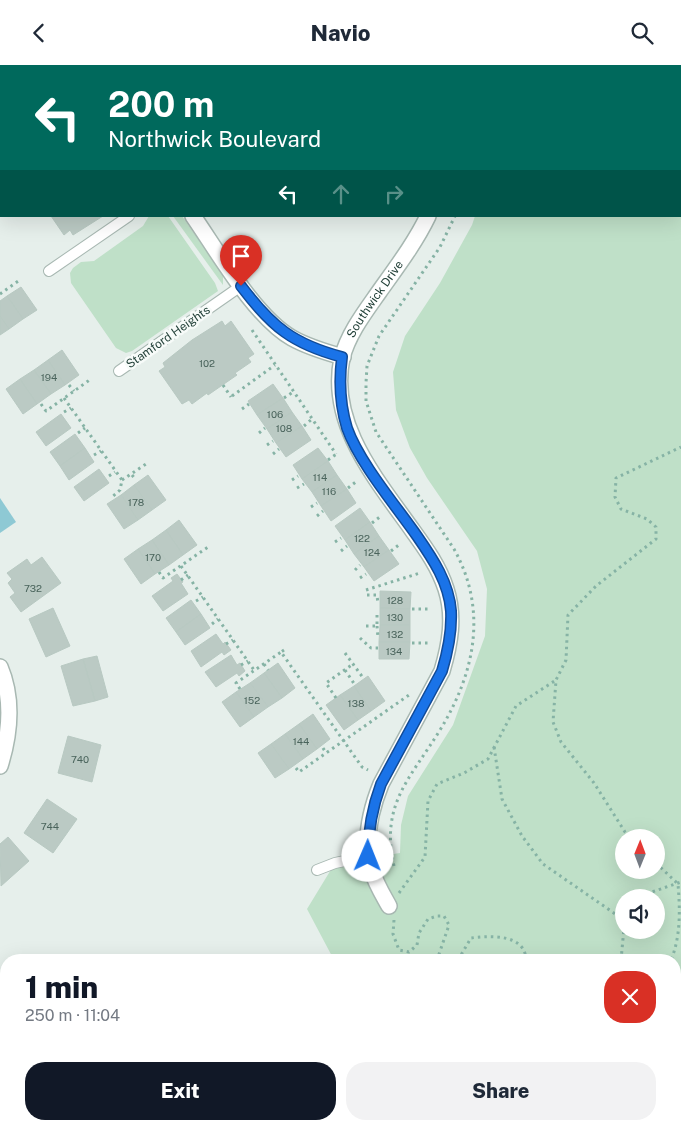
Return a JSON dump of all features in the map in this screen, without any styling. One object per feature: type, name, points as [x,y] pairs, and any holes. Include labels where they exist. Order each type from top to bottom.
[{"type":"street","points":[[194,217],[241,286],[276,327],[308,346],[342,357]]},
{"type":"street","name":"Southwick Drive","points":[[393,906],[375,881],[368,856],[368,836],[371,817],[381,784],[442,671],[450,638],[451,610],[447,590],[439,569],[368,467],[347,428],[342,401],[340,373],[342,357],[348,341],[427,217]]},
{"type":"street","points":[[0,667],[9,699],[10,723],[0,767]]},
{"type":"lane","points":[[49,271],[129,217]]},
{"type":"lane","name":"Stamford Heights","points":[[120,371],[241,286]]},
{"type":"lane","points":[[317,869],[368,856]]},
{"type":"path","points":[[0,294],[5,293],[21,279]]},
{"type":"path","points":[[252,330],[293,392],[337,453],[328,460]]},
{"type":"path","points":[[223,385],[232,396],[275,365]]},
{"type":"path","points":[[41,404],[46,411],[91,379]]},
{"type":"path","points":[[69,385],[74,391]]},
{"type":"path","points":[[284,398],[293,392]]},
{"type":"path","points":[[64,398],[122,481]]},
{"type":"path","points":[[242,409],[249,404]]},
{"type":"path","points":[[64,412],[71,408]]},
{"type":"path","points":[[304,426],[312,419]]},
{"type":"path","points":[[78,433],[85,428]]},
{"type":"path","points":[[258,433],[265,428]]},
{"type":"path","points":[[267,445],[273,441]]},
{"type":"path","points":[[623,829],[594,783],[561,743],[553,722],[556,680],[566,660],[568,615],[596,586],[656,539],[656,527],[647,519],[622,509],[615,497],[616,478],[681,447]]},
{"type":"path","points":[[273,453],[279,449]]},
{"type":"path","points":[[94,455],[101,451]]},
{"type":"path","points":[[111,498],[120,490],[122,481],[149,462]]},
{"type":"path","points":[[109,476],[115,472]]},
{"type":"path","points":[[132,475],[136,480]]},
{"type":"path","points":[[292,480],[298,475]]},
{"type":"path","points":[[348,488],[356,481]]},
{"type":"path","points":[[297,488],[304,484]]},
{"type":"path","points":[[311,507],[317,503]]},
{"type":"path","points":[[317,516],[323,511]]},
{"type":"path","points":[[372,523],[381,516]]},
{"type":"path","points":[[335,542],[341,538]]},
{"type":"path","points":[[391,551],[400,544]]},
{"type":"path","points":[[341,551],[347,546]]},
{"type":"path","points":[[159,572],[163,578],[208,547]]},
{"type":"path","points":[[187,553],[191,559]]},
{"type":"path","points":[[354,570],[360,565]]},
{"type":"path","points":[[181,566],[254,670]]},
{"type":"path","points":[[366,589],[420,573]]},
{"type":"path","points":[[360,578],[366,574]]},
{"type":"path","points":[[182,580],[188,575]]},
{"type":"path","points":[[367,595],[377,595],[378,604]]},
{"type":"path","points":[[196,601],[203,597]]},
{"type":"path","points":[[412,609],[431,609]]},
{"type":"path","points":[[378,615],[378,638]]},
{"type":"path","points":[[212,623],[218,619]]},
{"type":"path","points":[[366,626],[377,626]]},
{"type":"path","points":[[360,638],[371,648],[378,648]]},
{"type":"path","points":[[226,644],[233,640]]},
{"type":"path","points":[[412,643],[430,643]]},
{"type":"path","points":[[240,689],[236,683],[282,651],[362,767],[368,770]]},
{"type":"path","points":[[345,653],[364,679]]},
{"type":"path","points":[[241,665],[248,661]]},
{"type":"path","points":[[264,664],[268,669]]},
{"type":"path","points":[[336,698],[326,683],[353,664]]},
{"type":"path","points":[[345,670],[355,685]]},
{"type":"path","points":[[439,954],[449,925],[444,916],[428,919],[419,933],[417,945],[409,952],[399,950],[393,934],[393,906],[425,857],[428,801],[437,784],[464,773],[488,759],[516,706],[556,680]]},
{"type":"path","points":[[296,768],[298,772],[409,695]]},
{"type":"path","points":[[379,709],[382,714]]},
{"type":"path","points":[[353,727],[356,731]]},
{"type":"path","points":[[494,747],[502,799],[522,836],[543,864],[615,914]]},
{"type":"path","points":[[323,749],[326,753]]},
{"type":"path","points":[[665,871],[679,883],[681,917],[674,954]]},
{"type":"path","points":[[661,889],[679,883]]},
{"type":"path","points":[[462,954],[471,938],[493,936],[516,942],[523,948],[525,954]]},
{"type":"path","points":[[622,954],[623,939]]},
{"type":"green space","points":[[148,217],[169,217],[215,283],[218,291],[132,351],[126,353],[116,348],[71,283],[70,273],[81,262],[94,261],[143,226]]},
{"type":"green space","points":[[174,217],[183,217],[223,275],[223,285]]},
{"type":"green space","points":[[475,217],[681,217],[681,954],[331,954],[307,909],[335,863],[400,853],[401,825],[408,796],[453,725],[485,636],[487,589],[477,551],[427,478],[410,448],[396,410],[393,372],[405,336],[440,283]]},
{"type":"water","points":[[0,498],[16,522],[0,533]]},
{"type":"building","points":[[52,217],[101,217],[73,235],[70,230],[64,235]]},
{"type":"building","points":[[21,287],[37,310],[23,319],[7,296]]},
{"type":"building","points":[[7,296],[23,319],[9,329],[0,316],[0,301]]},
{"type":"building","points":[[0,316],[9,329],[0,335]]},
{"type":"building","points":[[222,321],[225,326],[231,321],[254,354],[248,358],[251,362],[235,373],[237,375],[208,395],[207,393],[192,404],[189,400],[182,404],[159,371],[165,367],[163,363],[192,340]]},
{"type":"building","points":[[62,350],[79,375],[65,385],[48,360]]},
{"type":"building","points":[[48,360],[65,385],[51,394],[34,370]]},
{"type":"building","points":[[34,370],[51,394],[37,404],[20,379]]},
{"type":"building","points":[[20,379],[37,404],[23,414],[6,389]]},
{"type":"building","points":[[273,384],[283,398],[257,415],[248,401]]},
{"type":"building","points":[[283,398],[292,412],[267,429],[257,415]]},
{"type":"building","points":[[292,412],[302,426],[276,443],[267,429]]},
{"type":"building","points":[[61,414],[71,428],[46,446],[36,432]]},
{"type":"building","points":[[302,426],[311,440],[286,457],[276,443]]},
{"type":"building","points":[[75,434],[85,448],[60,466],[50,452]]},
{"type":"building","points":[[85,448],[94,462],[69,480],[60,466]]},
{"type":"building","points":[[318,448],[328,461],[302,479],[293,465]]},
{"type":"building","points":[[328,461],[337,475],[312,492],[302,479]]},
{"type":"building","points":[[99,469],[109,483],[84,501],[74,487]]},
{"type":"building","points":[[148,475],[166,500],[152,510],[134,485]]},
{"type":"building","points":[[337,475],[347,489],[321,506],[312,492]]},
{"type":"building","points":[[134,485],[152,510],[138,520],[121,495]]},
{"type":"building","points":[[347,489],[356,503],[331,521],[321,506]]},
{"type":"building","points":[[121,495],[138,520],[124,529],[107,504]]},
{"type":"building","points":[[360,508],[370,522],[345,540],[335,526]]},
{"type":"building","points":[[179,520],[197,545],[183,555],[166,530]]},
{"type":"building","points":[[370,522],[379,536],[354,554],[345,540]]},
{"type":"building","points":[[166,530],[183,555],[169,565],[152,540]]},
{"type":"building","points":[[379,536],[389,550],[364,567],[354,554]]},
{"type":"building","points":[[152,540],[169,565],[155,574],[138,549]]},
{"type":"building","points":[[138,549],[155,574],[141,584],[124,559]]},
{"type":"building","points":[[389,550],[399,564],[374,581],[364,567]]},
{"type":"building","points":[[42,557],[61,583],[21,612],[10,597],[15,593],[8,583],[12,579],[7,573],[27,559],[31,565]]},
{"type":"building","points":[[177,574],[188,594],[163,611],[152,596],[173,581],[171,578]]},
{"type":"building","points":[[380,591],[411,592],[410,609],[380,608]]},
{"type":"building","points":[[191,600],[201,614],[176,632],[166,618]]},
{"type":"building","points":[[53,608],[70,646],[46,657],[29,619]]},
{"type":"building","points":[[380,608],[410,609],[410,625],[380,625]]},
{"type":"building","points":[[201,614],[210,628],[185,645],[176,632]]},
{"type":"building","points":[[380,625],[410,625],[410,642],[379,642]]},
{"type":"building","points":[[216,634],[223,644],[225,642],[231,650],[224,655],[222,652],[201,667],[191,651]]},
{"type":"building","points":[[379,642],[410,642],[409,659],[379,659]]},
{"type":"building","points":[[231,655],[237,665],[240,663],[245,671],[239,676],[237,673],[216,687],[205,672]]},
{"type":"building","points":[[97,656],[108,697],[95,701],[83,659]]},
{"type":"building","points":[[83,659],[95,701],[73,706],[61,666]]},
{"type":"building","points":[[278,663],[295,688],[282,698],[264,673]]},
{"type":"building","points":[[264,673],[282,698],[268,707],[250,683]]},
{"type":"building","points":[[368,676],[385,701],[371,711],[354,686]]},
{"type":"building","points":[[250,683],[268,707],[254,717],[236,692]]},
{"type":"building","points":[[354,686],[371,711],[358,720],[340,695]]},
{"type":"building","points":[[236,692],[254,717],[240,727],[222,702]]},
{"type":"building","points":[[340,695],[358,720],[344,730],[326,705]]},
{"type":"building","points":[[313,714],[330,739],[317,749],[299,724]]},
{"type":"building","points":[[299,724],[317,749],[303,759],[285,734]]},
{"type":"building","points":[[285,734],[303,759],[289,769],[271,744]]},
{"type":"building","points":[[68,736],[101,745],[92,782],[58,773]]},
{"type":"building","points":[[271,744],[289,769],[275,778],[258,753]]},
{"type":"building","points":[[47,799],[77,819],[53,853],[24,833]]},
{"type":"building","points":[[8,837],[29,861],[1,886],[0,844]]},
{"type":"route","points":[[241,286],[262,313],[276,327],[308,346],[342,357],[340,373],[342,401],[347,428],[368,467],[439,569],[447,590],[451,610],[451,631],[448,651],[442,671],[426,703],[381,784],[371,817],[368,836],[368,856]]}]
